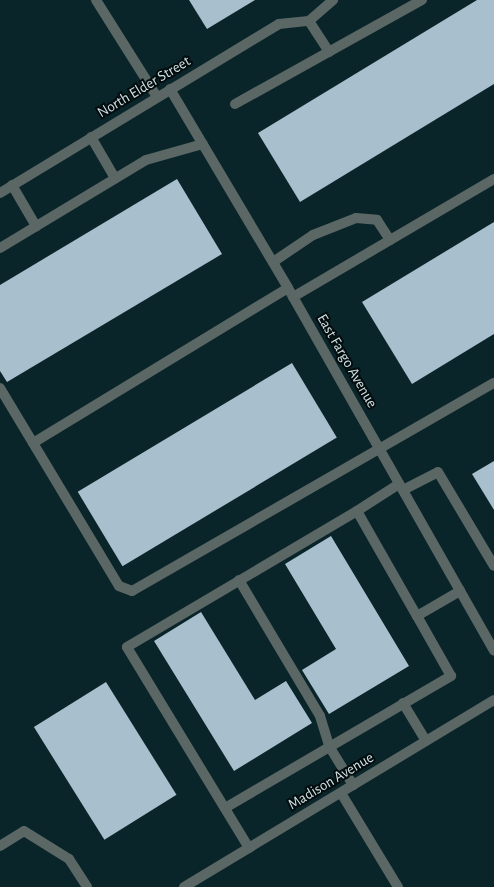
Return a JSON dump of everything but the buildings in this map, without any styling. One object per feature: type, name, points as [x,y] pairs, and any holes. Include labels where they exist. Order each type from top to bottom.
[{"type":"street","points":[[96,0],[157,97]]},
{"type":"street","points":[[329,52],[309,22],[333,0]]},
{"type":"street","points":[[235,104],[422,0]]},
{"type":"street","name":"North Elder Street","points":[[0,193],[279,24],[309,22]]},
{"type":"street","name":"East Fargo Avenue","points":[[170,89],[273,262],[494,650]]},
{"type":"street","points":[[91,137],[115,178]]},
{"type":"street","points":[[0,248],[146,160],[203,144]]},
{"type":"street","points":[[293,297],[494,178]]},
{"type":"street","points":[[12,185],[36,226]]},
{"type":"street","points":[[273,262],[314,235],[356,218],[377,220],[390,240]]},
{"type":"street","points":[[33,443],[288,288]]},
{"type":"street","points":[[0,388],[119,586],[132,591],[494,383]]},
{"type":"street","points":[[249,848],[127,647],[357,511],[401,487],[438,472],[494,566]]},
{"type":"street","points":[[225,808],[451,676],[357,511]]},
{"type":"street","points":[[239,580],[320,716],[329,746],[353,785]]},
{"type":"street","points":[[417,616],[460,592]]},
{"type":"street","name":"Madison Avenue","points":[[184,887],[494,700]]},
{"type":"street","points":[[403,703],[426,741]]},
{"type":"street","points":[[341,792],[398,887]]},
{"type":"street","points":[[0,846],[24,831],[69,859],[87,887]]}]
